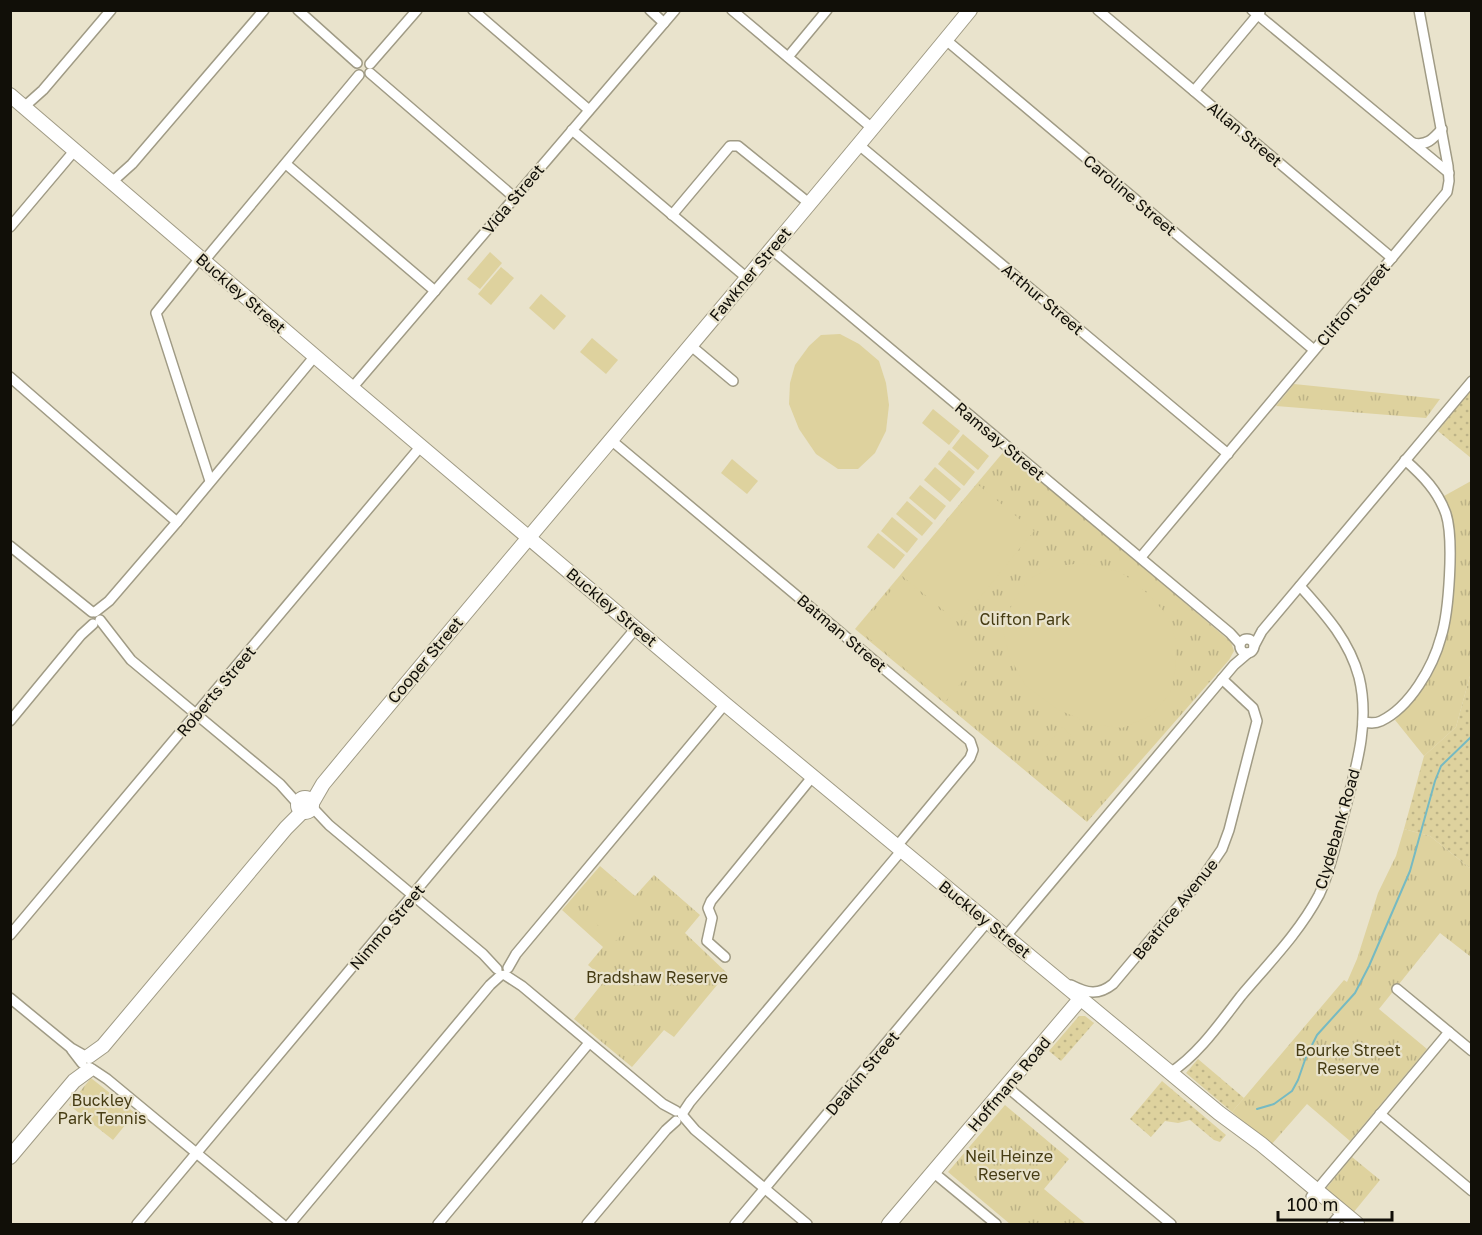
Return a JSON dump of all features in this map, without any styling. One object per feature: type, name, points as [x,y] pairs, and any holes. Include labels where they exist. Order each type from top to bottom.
[{"type":"main road","name":"Fawkner Street","points":[[529,537],[970,10]]},
{"type":"main road","name":"Buckley Street","points":[[10,95],[725,704],[1170,1073],[1261,1144],[1339,1220],[1357,1224]]},
{"type":"main road","name":"Cooper Street","points":[[10,1157],[529,537]]},
{"type":"main road","name":"Hoffmans Road","points":[[889,1224],[1082,998]]},
{"type":"street","points":[[27,110],[111,10]]},
{"type":"street","points":[[115,184],[264,10]]},
{"type":"street","points":[[298,10],[357,63]]},
{"type":"street","points":[[359,75],[365,76],[417,10]]},
{"type":"street","points":[[473,10],[589,110]]},
{"type":"street","points":[[650,10],[664,23]]},
{"type":"street","name":"Vida Street","points":[[352,388],[675,10]]},
{"type":"street","points":[[732,10],[872,128]]},
{"type":"street","points":[[788,57],[827,10]]},
{"type":"street","name":"Allan Street","points":[[1098,10],[1392,258]]},
{"type":"street","name":"Clifton Street","points":[[1141,557],[1446,192],[1449,173],[1419,10]]},
{"type":"street","points":[[1194,91],[1257,12],[1449,173]]},
{"type":"street","name":"Caroline Street","points":[[946,40],[1314,350]]},
{"type":"street","points":[[357,63],[364,60],[370,68],[514,197]]},
{"type":"street","points":[[357,63],[356,70],[359,75]]},
{"type":"street","points":[[210,481],[156,313],[286,164],[359,75]]},
{"type":"street","points":[[1410,142],[1423,144],[1430,142],[1442,129]]},
{"type":"street","points":[[572,130],[747,278]]},
{"type":"street","name":"Arthur Street","points":[[859,145],[1228,454]]},
{"type":"street","points":[[672,215],[730,147],[738,146],[810,204]]},
{"type":"street","points":[[10,227],[75,150]]},
{"type":"street","points":[[286,164],[435,291]]},
{"type":"street","name":"Ramsay Street","points":[[771,249],[1246,645]]},
{"type":"street","points":[[690,345],[733,381]]},
{"type":"street","points":[[11,718],[315,356]]},
{"type":"street","points":[[10,377],[177,522]]},
{"type":"street","points":[[1006,936],[1234,665],[1246,645],[1262,631],[1472,381]]},
{"type":"street","name":"Batman Street","points":[[611,440],[970,741],[973,750],[970,758],[899,848]]},
{"type":"street","name":"Roberts Street","points":[[10,935],[421,446]]},
{"type":"street","points":[[1363,723],[1382,721],[1413,693],[1431,665],[1442,636],[1450,544],[1446,516],[1429,483],[1405,460]]},
{"type":"street","points":[[10,546],[94,618],[136,665],[807,1224]]},
{"type":"street","name":"Clydebank Road","points":[[1170,1073],[1199,1048],[1291,937],[1324,884],[1335,849],[1361,747],[1363,723],[1361,690],[1349,651],[1327,615],[1300,586]]},
{"type":"street","name":"Nimmo Street","points":[[137,1224],[636,628]]},
{"type":"street","name":"Beatrice Avenue","points":[[1058,978],[1091,993],[1102,992],[1113,984],[1218,856],[1226,840],[1257,722],[1253,708],[1221,679]]},
{"type":"street","points":[[290,1224],[725,704]]},
{"type":"street","points":[[725,957],[707,941],[712,918],[708,908],[711,901],[813,776]]},
{"type":"street","points":[[587,1224],[899,848]]},
{"type":"street","name":"Deakin Street","points":[[735,1224],[988,921]]},
{"type":"street","points":[[1397,988],[1472,1051]]},
{"type":"street","points":[[10,998],[282,1224]]},
{"type":"street","points":[[1314,1194],[1449,1032]]},
{"type":"street","points":[[438,1224],[590,1043]]},
{"type":"street","points":[[1007,1087],[1171,1224]]},
{"type":"street","points":[[1380,1114],[1472,1191]]},
{"type":"street","points":[[933,1172],[996,1224]]},
{"type":"green space","points":[[490,252],[502,263],[480,289],[467,279]]},
{"type":"green space","points":[[501,267],[514,278],[491,305],[478,294]]},
{"type":"green space","points":[[541,294],[566,316],[554,330],[529,308]]},
{"type":"green space","points":[[840,334],[859,344],[879,361],[886,383],[889,405],[886,431],[875,453],[858,469],[838,469],[816,454],[799,429],[789,404],[790,383],[795,365],[809,346],[821,335]]},
{"type":"green space","points":[[592,338],[618,360],[606,374],[580,352]]},
{"type":"green space","points":[[1294,384],[1440,399],[1426,418],[1276,406]]},
{"type":"green space","points":[[1471,390],[1471,458],[1438,431]]},
{"type":"green space","points":[[933,409],[960,431],[949,445],[922,423]]},
{"type":"green space","points":[[963,434],[989,456],[978,470],[952,448]]},
{"type":"green space","points":[[949,450],[975,472],[964,486],[938,464]]},
{"type":"green space","name":"Clifton Park","points":[[1005,450],[1231,642],[1234,651],[1229,660],[1087,822],[855,629]]},
{"type":"green space","points":[[732,459],[758,481],[747,494],[721,473]]},
{"type":"green space","points":[[935,467],[961,489],[950,502],[924,480]]},
{"type":"green space","points":[[1471,481],[1471,672],[1456,727],[1424,756],[1395,720],[1423,689],[1440,658],[1451,605],[1455,549],[1452,519],[1444,496]]},
{"type":"green space","points":[[977,484],[1034,531],[959,623],[901,575]]},
{"type":"green space","points":[[920,485],[946,506],[935,520],[909,498]]},
{"type":"green space","points":[[907,501],[933,523],[922,536],[896,514]]},
{"type":"green space","points":[[892,517],[918,539],[907,553],[881,531]]},
{"type":"green space","points":[[878,533],[905,555],[894,569],[867,547]]},
{"type":"green space","name":"Clifton Park","points":[[1082,563],[1120,572],[1126,576],[1148,594],[1168,616],[1175,637],[1176,667],[1170,694],[1150,716],[1122,728],[1091,724],[1057,709],[1025,685],[1009,655],[1003,630],[1012,604],[1029,579],[1052,567]]},
{"type":"green space","points":[[902,578],[957,624],[952,631],[983,657],[945,702],[858,629]]},
{"type":"green space","points":[[1471,672],[1471,869],[1430,836],[1404,829],[1424,756],[1456,727]]},
{"type":"green space","points":[[1062,727],[1071,735],[1052,758],[1042,750]]},
{"type":"green space","name":"Bourke Street Reserve","points":[[1404,829],[1430,836],[1471,869],[1471,957],[1440,933],[1379,1009],[1427,1049],[1350,1141],[1307,1104],[1271,1145],[1232,1112],[1344,980],[1347,982],[1357,959],[1378,893],[1396,856]]},
{"type":"green space","name":"Bradshaw Reserve","points":[[600,866],[635,896],[654,875],[700,915],[685,933],[727,973],[674,1037],[664,1030],[632,1067],[574,1019],[605,980],[588,965],[603,947],[562,910]]},
{"type":"green space","points":[[612,887],[642,912],[616,941],[587,916]]},
{"type":"green space","points":[[1079,1016],[1085,1016],[1094,1023],[1061,1061],[1049,1051]]},
{"type":"green space","points":[[1198,1059],[1244,1098],[1232,1112],[1186,1073]]},
{"type":"green space","name":"Buckley Park Tennis","points":[[91,1078],[135,1113],[113,1140],[69,1105]]},
{"type":"green space","points":[[1162,1081],[1226,1135],[1220,1142],[1214,1140],[1190,1120],[1178,1123],[1165,1121],[1151,1137],[1130,1119]]},
{"type":"green space","name":"Neil Heinze Reserve","points":[[1005,1105],[1069,1159],[1044,1189],[1086,1224],[1010,1224],[948,1172]]},
{"type":"green space","points":[[1352,1157],[1380,1180],[1353,1213],[1325,1190]]},
{"type":"waterway","points":[[1257,1109],[1274,1104],[1292,1091],[1317,1035],[1355,993],[1410,871],[1441,766],[1472,736]]}]
